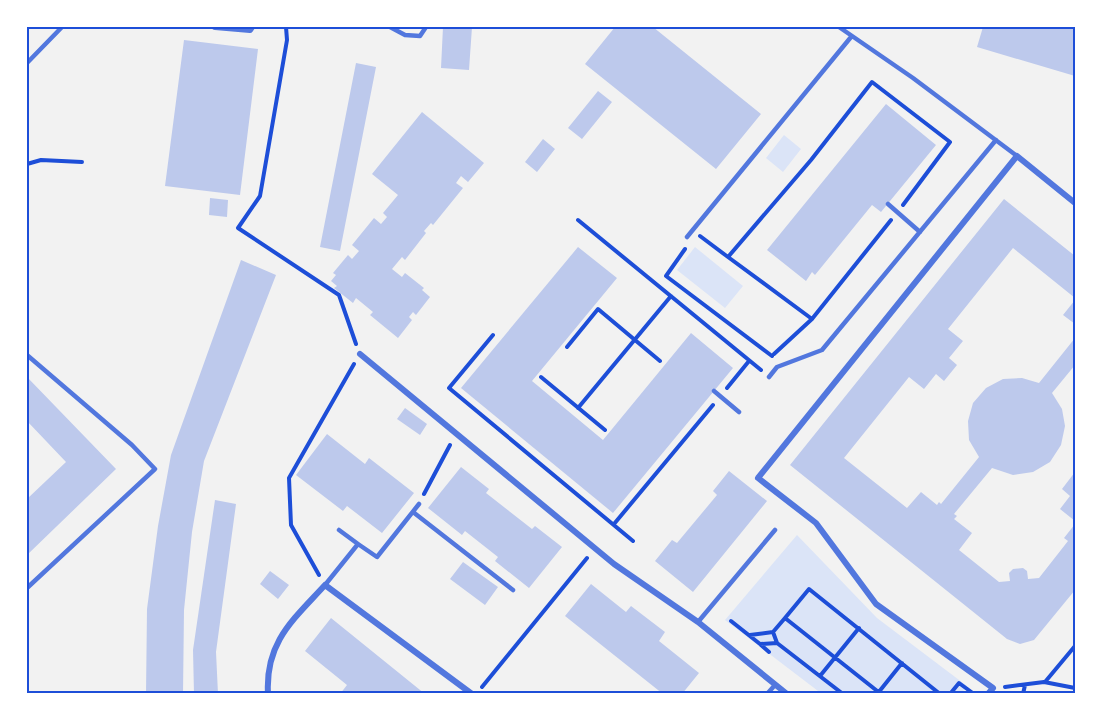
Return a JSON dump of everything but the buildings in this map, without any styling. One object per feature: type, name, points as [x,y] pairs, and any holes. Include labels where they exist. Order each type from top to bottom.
[{"type":"street","points":[[215,27],[250,30],[252,27]]},
{"type":"street","points":[[990,691],[876,603],[816,523],[758,478],[1017,156],[1075,202]]},
{"type":"street","points":[[360,354],[595,549],[698,622],[787,694]]},
{"type":"street","points":[[269,693],[271,656],[282,632],[325,585],[474,694]]},
{"type":"lane","points":[[27,63],[62,27]]},
{"type":"lane","points":[[390,27],[405,34],[420,36],[426,27]]},
{"type":"lane","points":[[839,27],[913,78],[1017,156]]},
{"type":"lane","points":[[687,237],[694,232],[851,37]]},
{"type":"lane","points":[[769,377],[777,368],[822,350],[996,140]]},
{"type":"lane","points":[[888,204],[920,232]]},
{"type":"lane","points":[[27,355],[132,445],[155,470],[27,588]]},
{"type":"lane","points":[[714,391],[739,412]]},
{"type":"lane","points":[[339,530],[377,557],[419,504]]},
{"type":"lane","points":[[413,512],[513,590]]},
{"type":"lane","points":[[698,622],[775,530]]},
{"type":"lane","points":[[325,585],[358,544]]},
{"type":"lane","points":[[767,694],[775,685]]},
{"type":"path","points":[[286,27],[287,40],[260,196],[238,228],[339,295],[360,354],[289,478],[291,525],[325,585]]},
{"type":"path","points":[[728,258],[811,160],[872,82],[950,142],[897,213],[812,319],[759,369]]},
{"type":"path","points":[[27,164],[41,160],[82,162]]},
{"type":"path","points":[[578,220],[769,377]]},
{"type":"path","points":[[772,356],[666,276],[694,232],[812,319]]},
{"type":"path","points":[[578,408],[671,296]]},
{"type":"path","points":[[567,347],[598,309],[660,361]]},
{"type":"path","points":[[493,336],[449,388],[633,541]]},
{"type":"path","points":[[614,524],[749,361]]},
{"type":"path","points":[[541,377],[605,430]]},
{"type":"path","points":[[419,504],[456,434]]},
{"type":"path","points":[[474,694],[595,549]]},
{"type":"path","points":[[749,635],[773,632],[808,589],[940,694]]},
{"type":"path","points":[[785,618],[879,694],[902,663]]},
{"type":"path","points":[[731,621],[769,652]]},
{"type":"path","points":[[820,676],[859,628]]},
{"type":"path","points":[[773,632],[777,643],[843,694]]},
{"type":"path","points":[[760,644],[777,643]]},
{"type":"path","points":[[1044,682],[1075,646]]},
{"type":"path","points":[[950,694],[959,683],[974,694],[1044,682],[1075,688]]},
{"type":"path","points":[[1023,694],[1025,685]]},
{"type":"shaded area","points":[[784,135],[801,149],[783,172],[766,158]]},
{"type":"shaded area","points":[[695,247],[743,286],[725,308],[677,270]]},
{"type":"shaded area","points":[[797,535],[877,618],[967,686],[961,694],[822,694],[725,620]]}]
